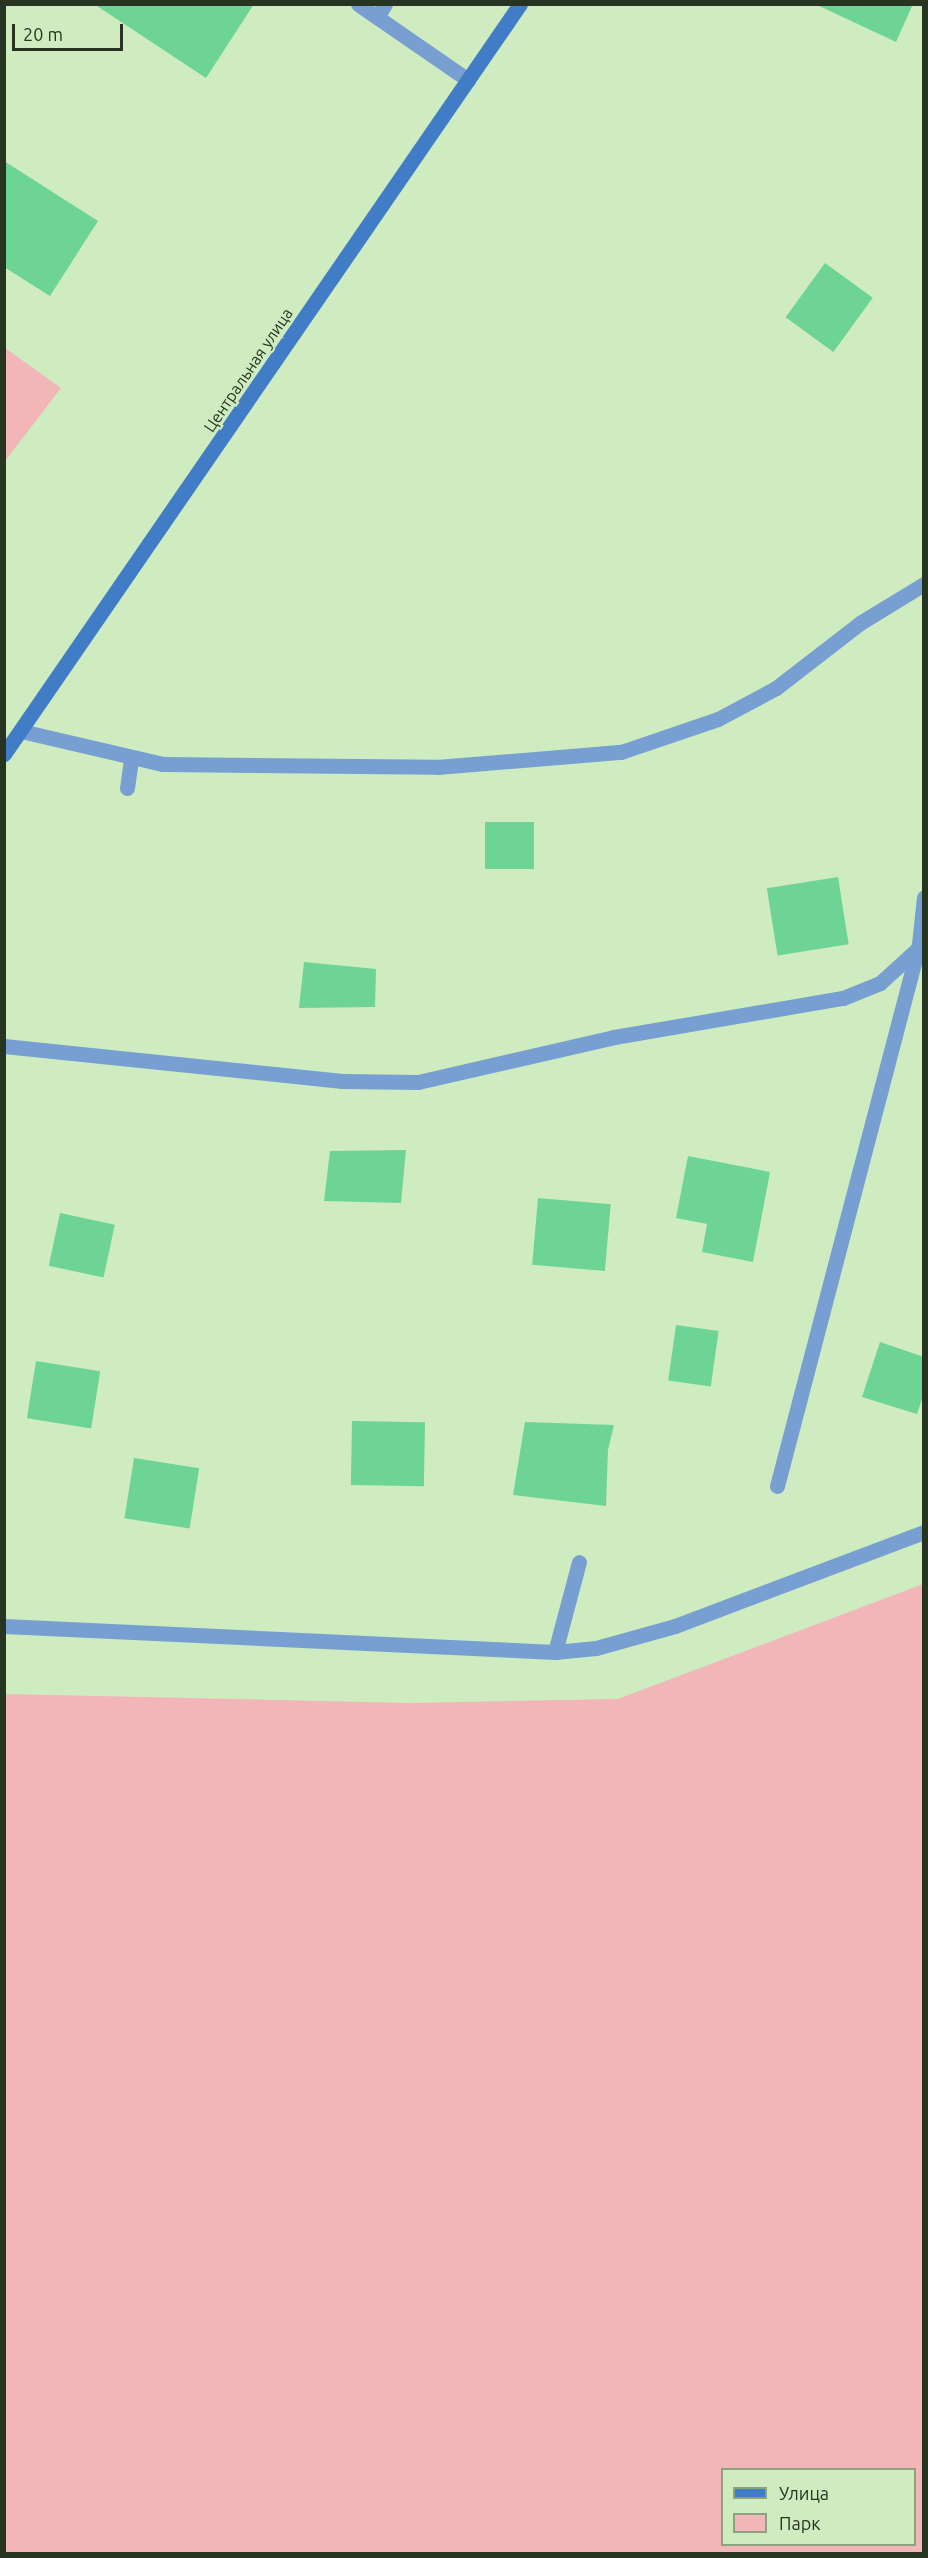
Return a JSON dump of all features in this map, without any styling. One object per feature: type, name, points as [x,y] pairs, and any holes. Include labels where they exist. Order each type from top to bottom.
[{"type":"main road","name":"Центральная улица","points":[[4,754],[520,4]]},
{"type":"street","points":[[358,4],[381,11],[468,80]]},
{"type":"street","points":[[21,731],[163,764],[360,768],[437,766],[621,752],[718,719],[776,688],[860,623],[924,584]]},
{"type":"street","points":[[127,788],[131,758]]},
{"type":"street","points":[[777,1486],[921,944],[924,897]]},
{"type":"street","points":[[4,1046],[331,1080],[418,1082],[614,1037],[843,998],[880,983],[900,968],[921,944]]},
{"type":"street","points":[[4,1626],[555,1652],[596,1648],[675,1626],[924,1532]]},
{"type":"street","points":[[555,1652],[579,1562]]},
{"type":"green space","points":[[5,348],[61,388],[5,461]]},
{"type":"green space","points":[[923,1584],[923,2553],[5,2553],[5,1694],[410,1703],[618,1699]]},
{"type":"building","points":[[94,4],[254,4],[206,78]]},
{"type":"building","points":[[815,4],[913,4],[896,42]]},
{"type":"building","points":[[4,161],[98,221],[50,296],[4,267]]},
{"type":"building","points":[[825,263],[873,298],[833,352],[786,317]]},
{"type":"building","points":[[485,822],[534,822],[534,869],[485,869]]},
{"type":"building","points":[[838,877],[849,944],[778,955],[767,888]]},
{"type":"building","points":[[304,962],[376,969],[375,1007],[299,1008]]},
{"type":"building","points":[[406,1150],[401,1203],[324,1201],[330,1151]]},
{"type":"building","points":[[688,1156],[770,1172],[753,1262],[702,1252],[707,1224],[676,1218]]},
{"type":"building","points":[[538,1198],[611,1204],[605,1271],[532,1265]]},
{"type":"building","points":[[60,1213],[115,1225],[104,1277],[49,1266]]},
{"type":"building","points":[[676,1325],[719,1331],[711,1386],[668,1380]]},
{"type":"building","points":[[880,1342],[924,1357],[924,1393],[917,1414],[862,1397]]},
{"type":"building","points":[[36,1361],[100,1371],[91,1428],[27,1418]]},
{"type":"building","points":[[352,1421],[425,1422],[424,1486],[351,1485]]},
{"type":"building","points":[[525,1422],[614,1425],[608,1450],[606,1506],[513,1495]]},
{"type":"building","points":[[134,1458],[199,1468],[190,1529],[124,1518]]}]
